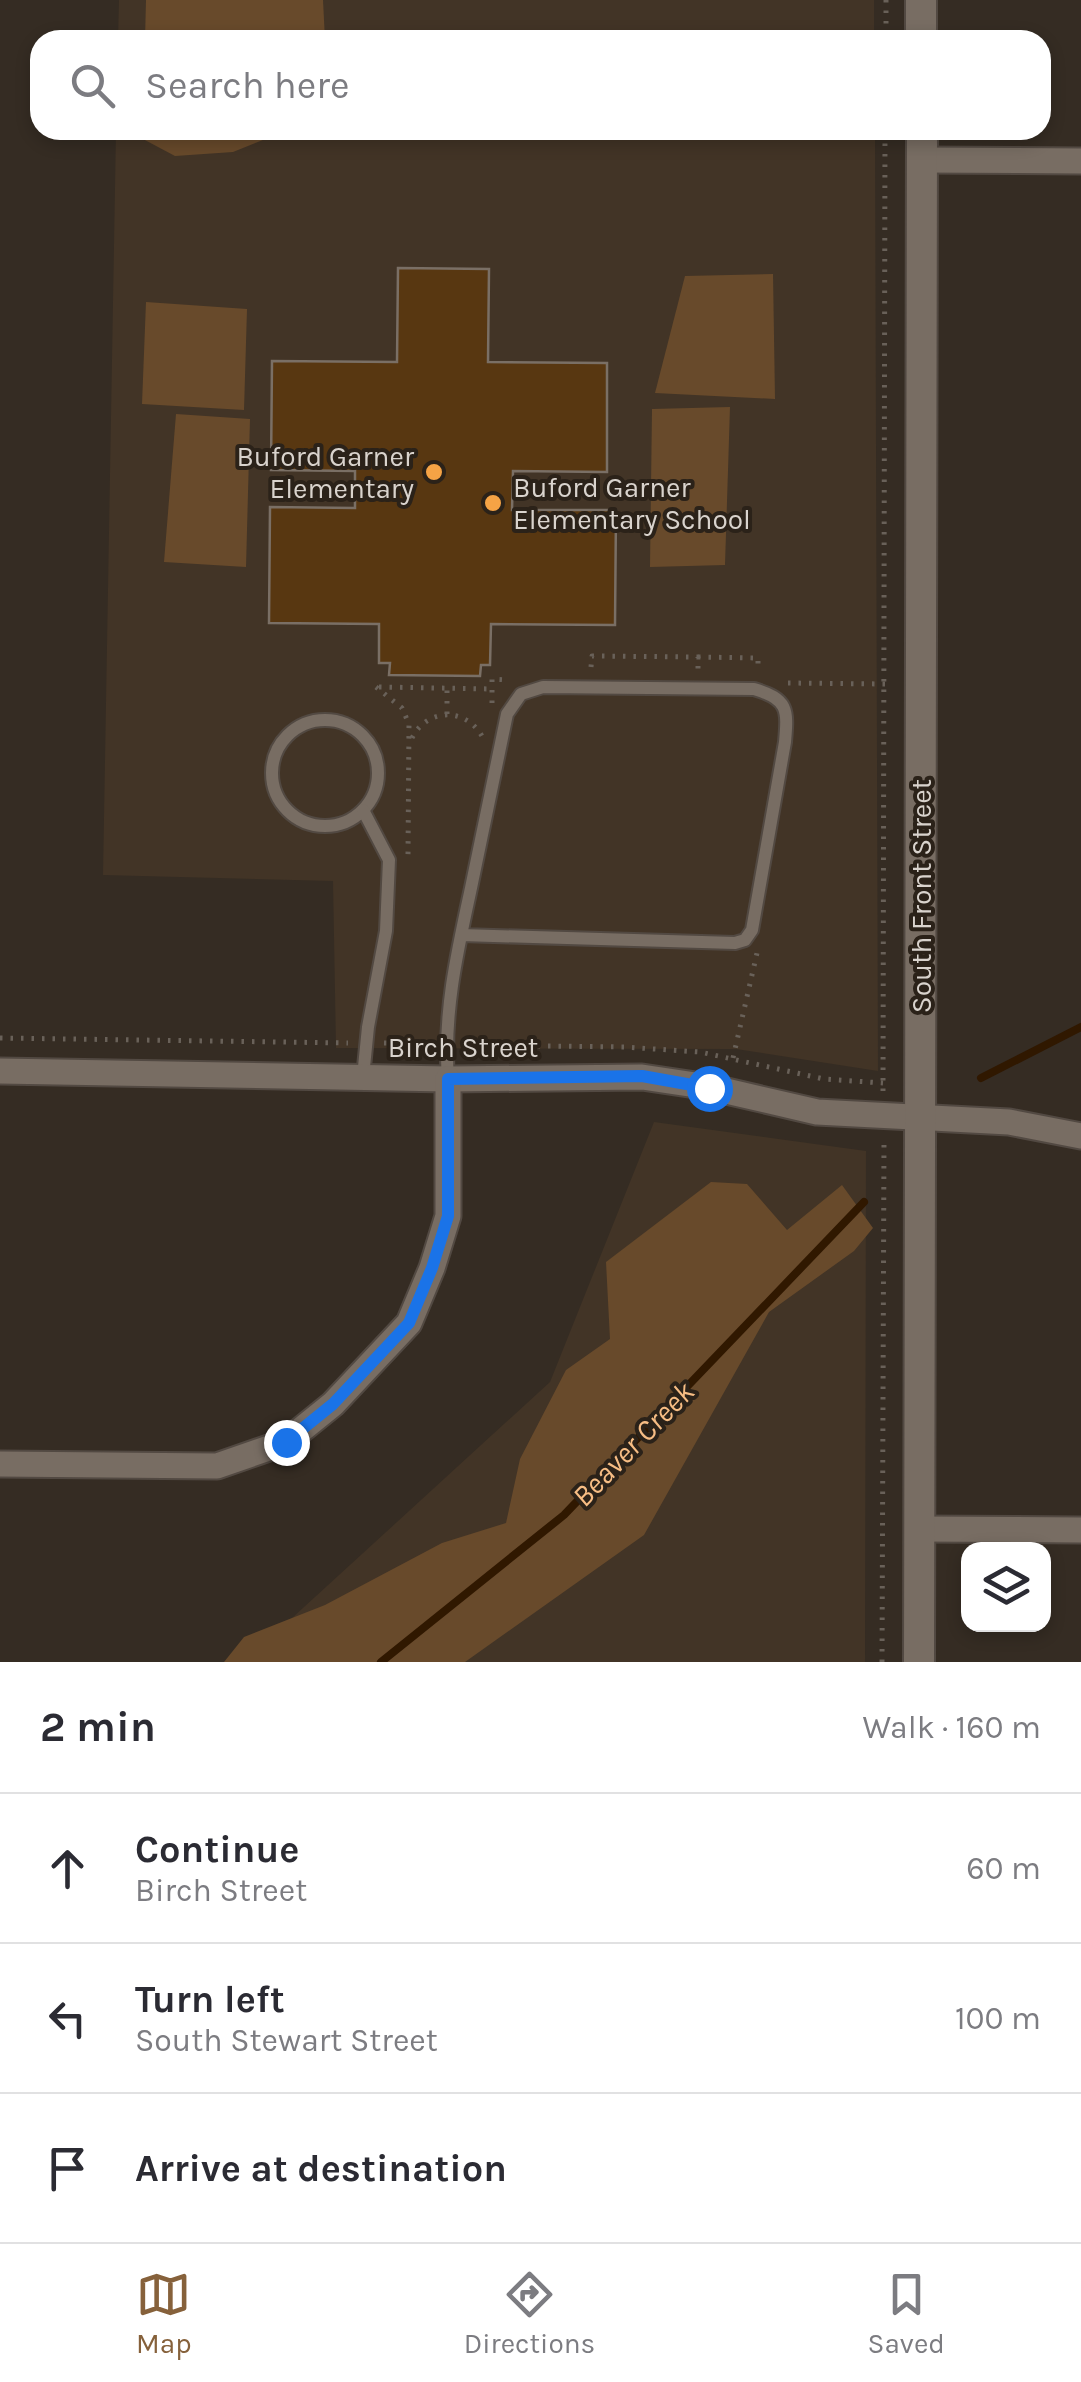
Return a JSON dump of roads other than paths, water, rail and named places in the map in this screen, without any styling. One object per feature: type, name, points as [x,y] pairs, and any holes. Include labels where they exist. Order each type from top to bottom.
[{"type":"street","points":[[921,0],[921,30]]},
{"type":"street","points":[[922,145],[1081,161]]},
{"type":"street","name":"South Front Street","points":[[919,1662],[922,145]]},
{"type":"street","name":"Birch Street","points":[[0,1071],[448,1079],[642,1076],[817,1112],[1008,1122],[1081,1136]]},
{"type":"street","points":[[0,1464],[216,1466],[286,1442],[333,1404],[409,1323],[432,1268],[448,1216],[448,1079]]},
{"type":"street","points":[[919,1529],[1081,1530]]},
{"type":"lane","points":[[448,1079],[446,1032],[461,934],[507,714],[521,694],[544,687],[754,689],[776,696],[788,713],[786,742],[752,930],[745,940],[735,943],[461,934]]},
{"type":"lane","points":[[323,720],[341,722],[357,730],[376,760],[378,778],[374,795],[363,810],[333,826],[299,820],[286,810],[272,779],[272,762],[278,746],[305,724],[323,720]]},
{"type":"lane","points":[[363,810],[388,860],[386,932],[363,1076]]},
{"type":"waterway","name":"Beaver Creek","points":[[981,1078],[1081,1027]]},
{"type":"waterway","name":"Beaver Creek","points":[[381,1662],[564,1515],[864,1202]]},
{"type":"place","name":"Buford Garner Elementary","points":[[434,472]]},
{"type":"place","name":"Buford Garner Elementary School","points":[[493,503]]}]
